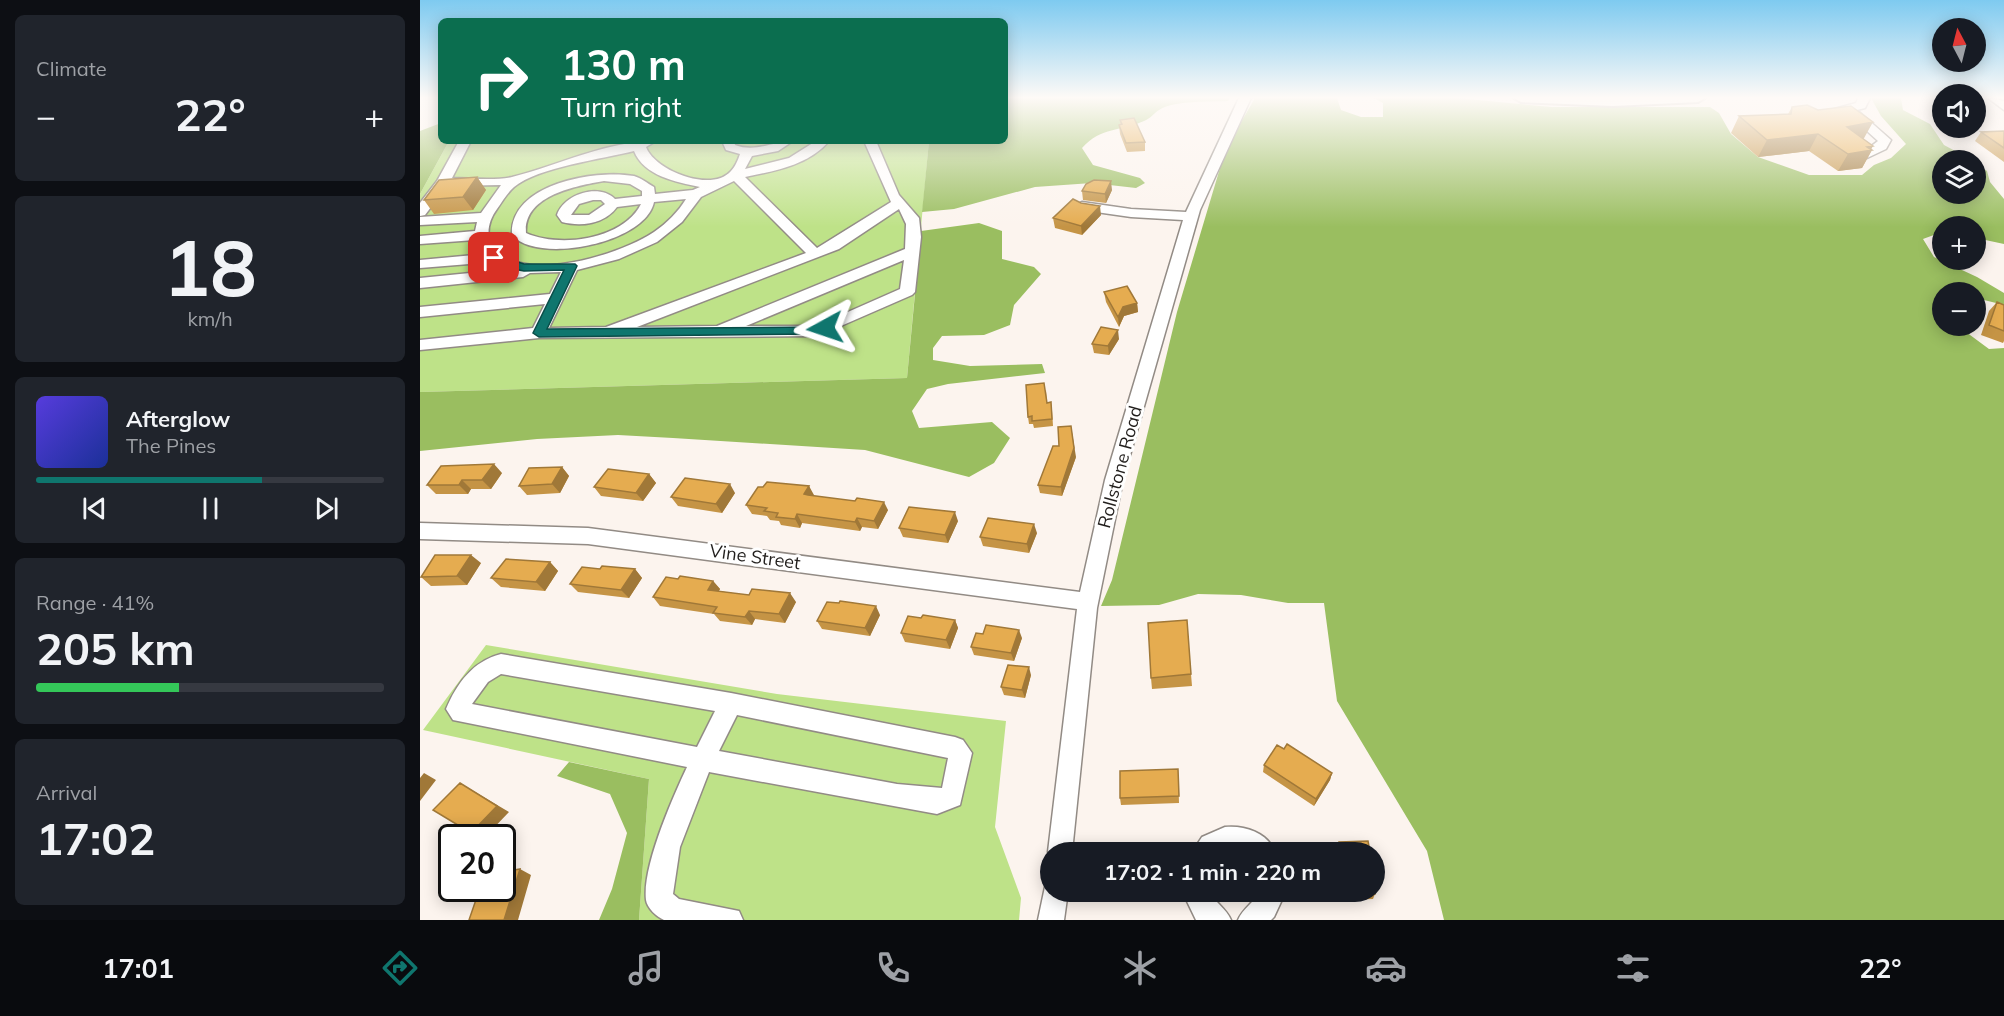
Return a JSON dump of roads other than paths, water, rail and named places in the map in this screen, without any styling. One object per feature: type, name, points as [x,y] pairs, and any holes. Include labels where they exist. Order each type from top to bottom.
[{"type":"street","name":"Rollstone Road","points":[[1060,842],[1088,602],[1114,480],[1191,216],[1225,141]]},
{"type":"street","points":[[1867,154],[1882,146],[1885,141]]},
{"type":"street","points":[[420,212],[443,182],[463,144]]},
{"type":"street","points":[[443,182],[513,181],[560,164],[644,144]]},
{"type":"street","points":[[644,144],[640,156],[645,162],[674,176],[711,185]]},
{"type":"street","points":[[729,144],[730,147],[748,152],[772,149],[781,144]]},
{"type":"street","points":[[420,283],[571,266],[615,255],[652,239],[679,218],[696,194],[711,185],[736,175],[802,157],[819,144]]},
{"type":"street","points":[[420,345],[539,333],[818,330],[836,324],[907,292],[913,217],[910,210],[893,197],[871,144]]},
{"type":"street","points":[[736,175],[748,152]]},
{"type":"street","points":[[736,175],[815,254]]},
{"type":"street","points":[[604,177],[633,180],[649,190],[651,198],[644,212],[627,226],[602,237],[574,245],[540,245],[519,234],[517,226],[519,217],[538,199],[552,191],[586,180],[604,177]]},
{"type":"street","points":[[513,181],[485,217],[481,235],[482,243],[494,258],[512,266],[538,269]]},
{"type":"street","points":[[612,203],[696,194]]},
{"type":"street","points":[[608,332],[834,246],[899,203]]},
{"type":"street","points":[[1082,206],[1131,213],[1191,216]]},
{"type":"street","points":[[420,221],[485,217]]},
{"type":"street","points":[[420,240],[481,235]]},
{"type":"street","points":[[718,332],[912,251]]},
{"type":"street","points":[[420,264],[494,258]]},
{"type":"street","points":[[539,333],[571,266]]},
{"type":"street","points":[[420,312],[556,298]]},
{"type":"street","name":"Vine Street","points":[[420,531],[588,536],[1088,602]]},
{"type":"street","points":[[501,664],[731,703],[955,748],[960,753],[960,761],[952,797],[938,802],[897,796],[460,713],[457,709],[481,673],[492,665],[501,664]]},
{"type":"street","points":[[730,920],[674,911],[660,900],[662,866],[675,822],[731,703]]},
{"type":"street","points":[[1217,842],[1234,838],[1249,842]]},
{"type":"street","points":[[1051,920],[1053,902]]},
{"type":"street","points":[[1201,902],[1206,912],[1218,920]]},
{"type":"street","points":[[1251,920],[1265,908],[1268,902]]}]
